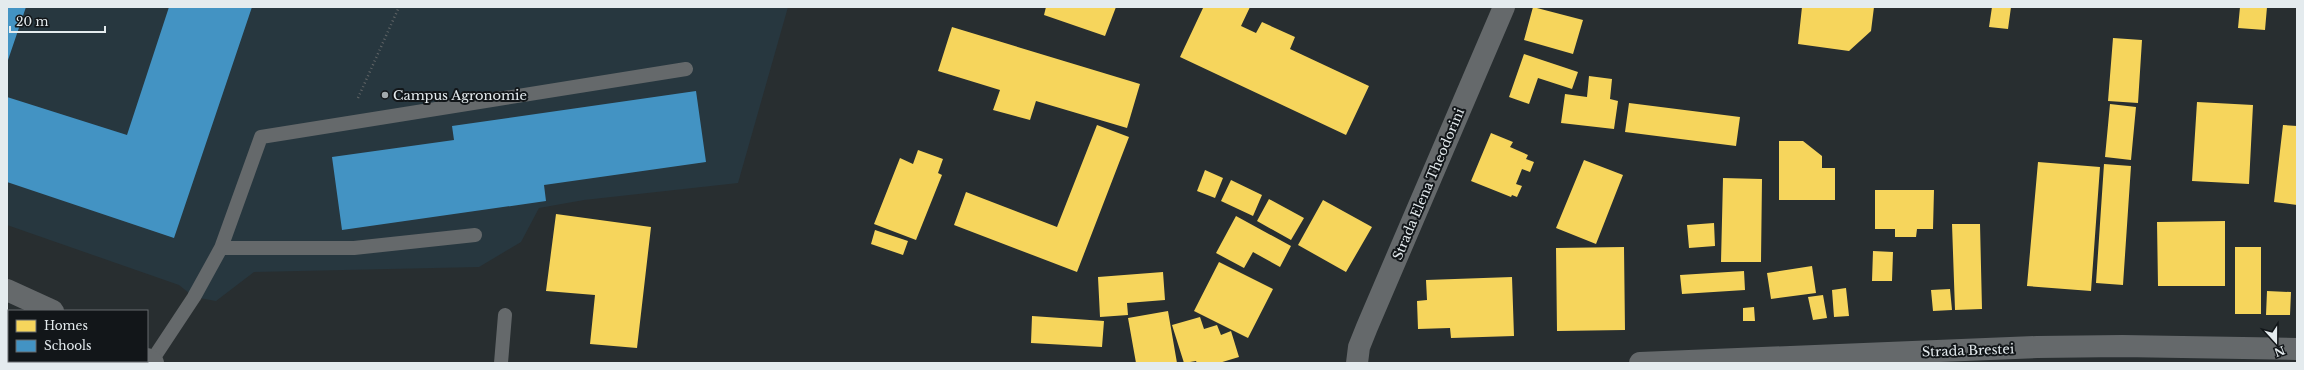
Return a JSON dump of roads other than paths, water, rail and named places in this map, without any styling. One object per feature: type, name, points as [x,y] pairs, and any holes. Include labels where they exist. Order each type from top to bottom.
[{"type":"main road","name":"Strada Elena Theodorini","points":[[1358,363],[1359,347],[1366,327],[1504,7]]},
{"type":"main road","points":[[7,290],[51,310]]},
{"type":"main road","name":"Strada Brestei","points":[[1640,363],[2035,355],[2122,346],[2297,349]]},
{"type":"lane","points":[[150,361],[194,297],[221,248],[261,137],[686,69]]},
{"type":"lane","points":[[221,248],[354,248],[475,235]]},
{"type":"lane","points":[[502,363],[504,315]]},
{"type":"place","name":"Campus Agronomie","points":[[385,95]]}]
